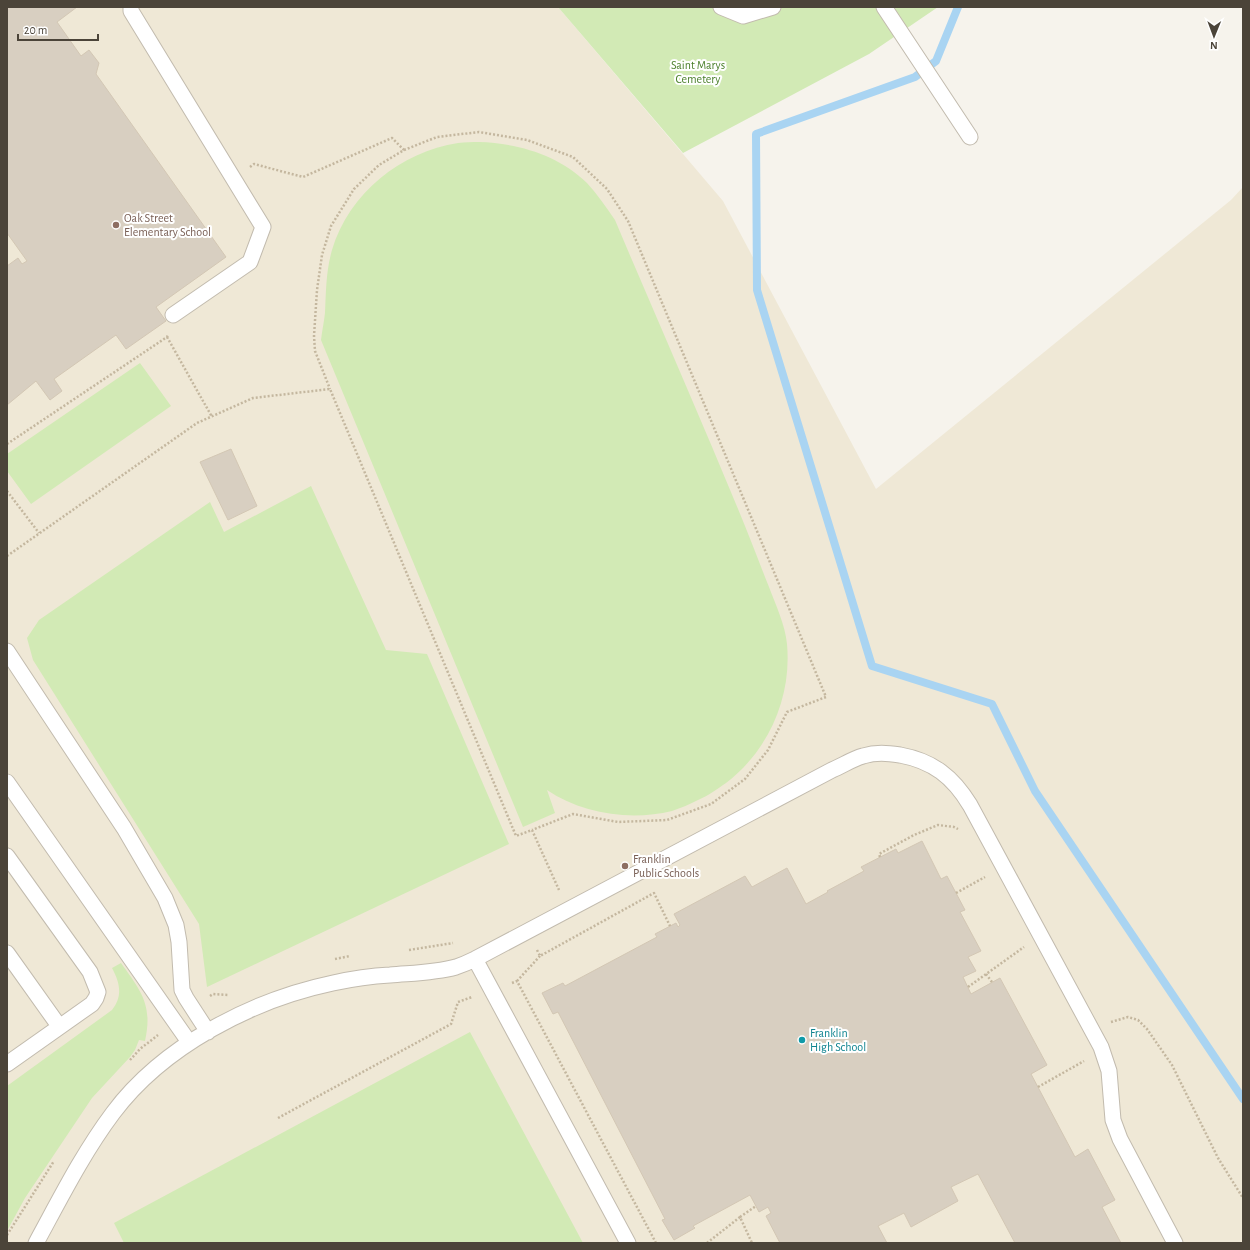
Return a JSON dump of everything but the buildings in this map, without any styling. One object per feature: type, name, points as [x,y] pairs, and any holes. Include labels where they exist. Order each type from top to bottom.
[{"type":"lane","points":[[131,7],[131,11],[263,227],[250,262],[174,315]]},
{"type":"lane","points":[[721,7],[743,16],[773,7]]},
{"type":"lane","points":[[884,7],[970,137]]},
{"type":"lane","points":[[7,651],[124,828],[165,898],[176,925],[180,942],[182,990],[208,1032]]},
{"type":"lane","points":[[36,1243],[80,1164],[113,1113],[133,1090],[171,1055],[189,1042],[268,1003],[319,986],[375,976],[454,968],[475,959],[853,760],[863,756],[880,753],[904,756],[921,761],[937,769],[953,782],[962,792],[970,805],[1101,1047],[1109,1071],[1113,1120],[1120,1140],[1175,1243]]},
{"type":"lane","points":[[7,782],[189,1042]]},
{"type":"lane","points":[[7,856],[86,967],[98,990],[95,1001],[7,1064]]},
{"type":"lane","points":[[7,953],[59,1026]]},
{"type":"lane","points":[[475,959],[628,1243]]},
{"type":"path","points":[[479,132],[527,140],[573,157],[607,189],[628,221],[826,697],[787,712],[768,750],[745,779],[711,804],[668,820],[618,822],[572,814],[516,836],[315,351],[314,336],[317,290],[322,255],[331,226],[354,189],[380,165],[404,150],[437,138],[479,132]]},
{"type":"path","points":[[234,179],[254,164],[303,177],[392,138],[404,150]]},
{"type":"path","points":[[7,444],[167,337],[174,315]]},
{"type":"path","points":[[167,337],[212,417]]},
{"type":"path","points":[[7,556],[197,423],[253,398],[330,390]]},
{"type":"path","points":[[7,491],[39,533]]},
{"type":"path","points":[[880,857],[879,854],[914,835],[938,825],[954,827],[960,831]]},
{"type":"path","points":[[532,830],[568,909]]},
{"type":"path","points":[[968,987],[1026,946]]},
{"type":"path","points":[[278,1118],[450,1024],[458,1002],[517,981],[540,956]]},
{"type":"path","points":[[986,974],[992,982]]},
{"type":"path","points":[[517,981],[656,1243]]},
{"type":"path","points":[[1092,1031],[1114,1020],[1128,1017],[1138,1020],[1147,1029],[1172,1065],[1218,1158],[1243,1198]]},
{"type":"path","points":[[708,1243],[756,1206]]},
{"type":"path","points":[[740,1217],[752,1243]]},
{"type":"shaded area","name":"Franklin Public Schools","points":[[7,7],[558,7],[723,201],[876,489],[1231,200],[1243,187],[1243,1243],[7,1243]]},
{"type":"green space","name":"Saint Marys Cemetery","points":[[558,7],[938,7],[869,54],[683,153]]},
{"type":"green space","points":[[479,142],[508,145],[537,152],[564,165],[587,183],[615,220],[729,487],[782,622],[787,644],[788,664],[781,703],[774,722],[765,739],[741,770],[726,783],[705,796],[672,811],[640,815],[607,813],[576,805],[547,790],[555,813],[523,827],[321,340],[325,313],[327,273],[332,250],[340,229],[351,210],[364,193],[380,178],[417,156],[437,148],[458,143]]},
{"type":"green space","points":[[140,363],[171,406],[31,504],[7,471],[7,454]]},
{"type":"green space","points":[[311,486],[386,650],[427,654],[509,844],[207,987],[199,924],[33,660],[27,638],[39,620],[210,502],[224,532]]},
{"type":"green space","points":[[121,963],[144,999],[147,1018],[145,1041],[139,1040],[130,1057],[92,1098],[25,1198],[7,1231],[7,1086],[112,1010],[118,1000],[119,989],[117,979],[112,968]]},
{"type":"green space","points":[[470,1032],[583,1243],[124,1243],[114,1223]]},
{"type":"waterway","points":[[958,7],[936,61],[915,77],[756,134],[757,290],[872,666],[992,704],[1035,791],[1243,1099]]},
{"type":"place","name":"Oak Street Elementary School","points":[[116,225]]},
{"type":"place","name":"Franklin Public Schools","points":[[625,866]]},
{"type":"place","name":"Franklin High School","points":[[802,1040]]}]
